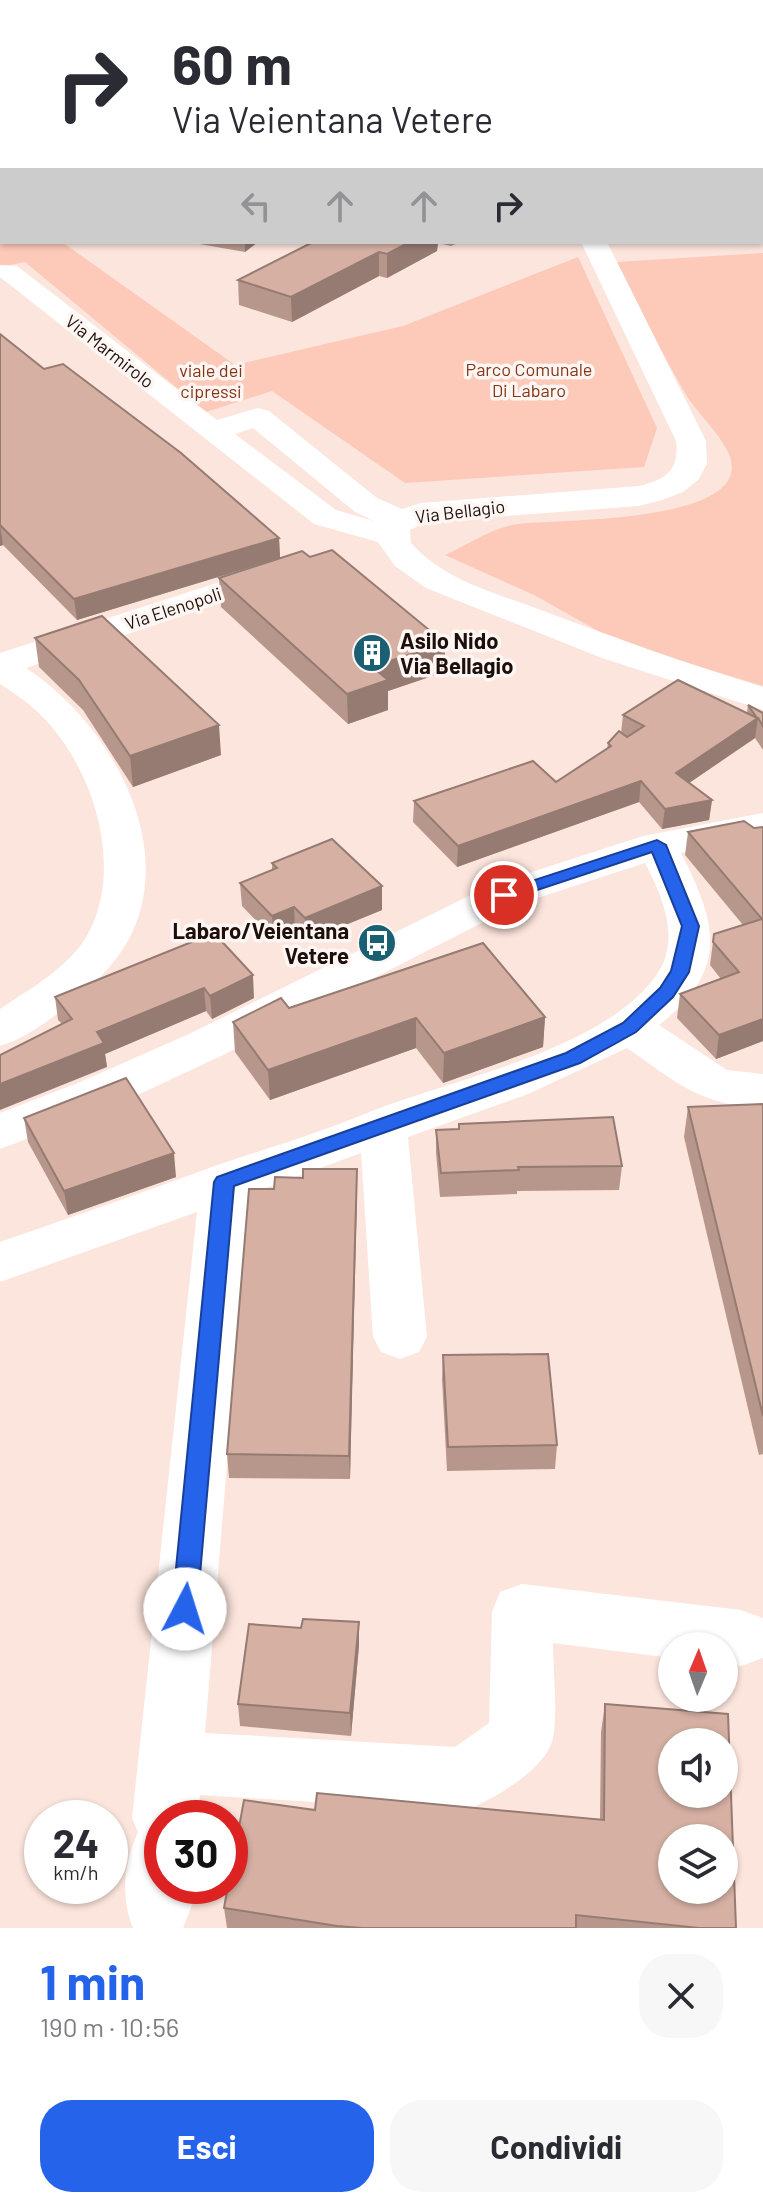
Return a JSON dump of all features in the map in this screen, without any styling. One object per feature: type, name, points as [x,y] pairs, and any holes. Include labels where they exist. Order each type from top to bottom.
[{"type":"street","name":"Via Bellagio","points":[[595,244],[691,441],[693,458],[687,474],[668,489],[639,496],[421,513],[396,529],[401,554],[416,567],[456,589],[628,657],[763,699]]},
{"type":"street","name":"Via Marmirolo","points":[[8,271],[325,517],[396,529]]},
{"type":"street","points":[[341,552],[396,529]]},
{"type":"street","name":"Via Elenopoli","points":[[0,667],[298,566]]},
{"type":"street","points":[[0,667],[47,701],[66,720],[86,748],[116,819],[123,871],[120,907],[113,928],[99,949],[72,976],[0,1030]]},
{"type":"street","points":[[0,1132],[97,1094],[205,1045],[482,905],[556,876],[657,845],[763,825]]},
{"type":"street","points":[[0,1262],[573,1058],[629,1027],[675,981],[690,938],[687,914],[657,845]]},
{"type":"street","points":[[629,1027],[710,1082],[732,1090],[763,1091]]},
{"type":"street","points":[[383,1126],[400,1337]]},
{"type":"street","points":[[225,1182],[168,1790],[464,1779],[521,1738],[522,1612],[741,1638]]},
{"type":"green space","name":"Parco Comunale Di Labaro","points":[[0,244],[65,244],[235,365],[403,326],[578,257],[657,428],[644,467],[405,483],[272,391],[206,412],[25,262],[0,267]]},
{"type":"green space","points":[[763,253],[763,686],[616,641],[534,595],[445,555],[509,526],[649,514],[686,506],[715,493],[730,476],[728,452],[685,393],[617,262]]},
{"type":"building","points":[[309,244],[406,244],[387,254],[379,252],[291,297],[238,280]]},
{"type":"building","points":[[0,334],[44,369],[63,364],[181,453],[279,538],[74,599],[0,525]]},
{"type":"building","points":[[332,550],[445,643],[372,667],[388,680],[347,694],[219,578],[302,551],[310,557]]},
{"type":"building","points":[[102,616],[219,725],[130,756],[79,680],[35,638]]},
{"type":"building","points":[[678,680],[757,718],[748,705],[763,713],[763,726],[758,718],[676,773],[712,800],[665,809],[641,781],[458,846],[414,801],[533,761],[556,782],[611,746],[608,743],[619,731],[627,737],[644,726],[623,715]]},
{"type":"building","points":[[744,821],[754,828],[763,827],[763,1019],[719,1035],[680,994],[739,972],[713,942],[714,934],[762,919],[688,832]]},
{"type":"building","points":[[332,839],[382,886],[305,918],[294,907],[272,916],[240,883],[277,868],[272,863]]},
{"type":"building","points":[[214,933],[253,975],[210,996],[204,988],[97,1032],[104,1043],[0,1084],[0,1055],[72,1019],[55,997]]},
{"type":"building","points":[[483,943],[545,1017],[444,1053],[416,1018],[268,1070],[233,1022],[281,998],[289,1008]]},
{"type":"building","points":[[126,1078],[174,1153],[64,1191],[24,1118]]},
{"type":"building","points":[[763,1104],[763,1416],[688,1107]]},
{"type":"building","points":[[613,1117],[622,1166],[518,1167],[519,1170],[441,1173],[436,1130],[459,1129],[459,1124]]},
{"type":"building","points":[[303,1169],[357,1169],[349,1456],[227,1454],[249,1189],[274,1189],[275,1177],[303,1178]]},
{"type":"building","points":[[548,1354],[557,1445],[448,1447],[443,1355]]},
{"type":"building","points":[[303,1619],[359,1622],[350,1713],[238,1704],[249,1624],[301,1628]]},
{"type":"building","points":[[605,1704],[658,1708],[658,1712],[728,1714],[729,1728],[658,1728],[658,1808],[732,1808],[732,1824],[658,1824],[658,1904],[735,1904],[736,1928],[699,1928],[576,1915],[576,1928],[362,1928],[224,1908],[225,1904],[248,1904],[248,1801],[315,1810],[317,1793],[604,1820]]},
{"type":"place","name":"Asilo Nido Via Bellagio","points":[[372,653]]},
{"type":"place","name":"Labaro/Veientana Vetere","points":[[377,943]]},
{"type":"route","points":[[185,1609],[225,1182],[573,1058],[629,1027],[666,993],[680,972],[691,926],[657,845],[504,895]]},
{"type":"park label","name":"viale dei cipressi","points":[[211,380]]}]
